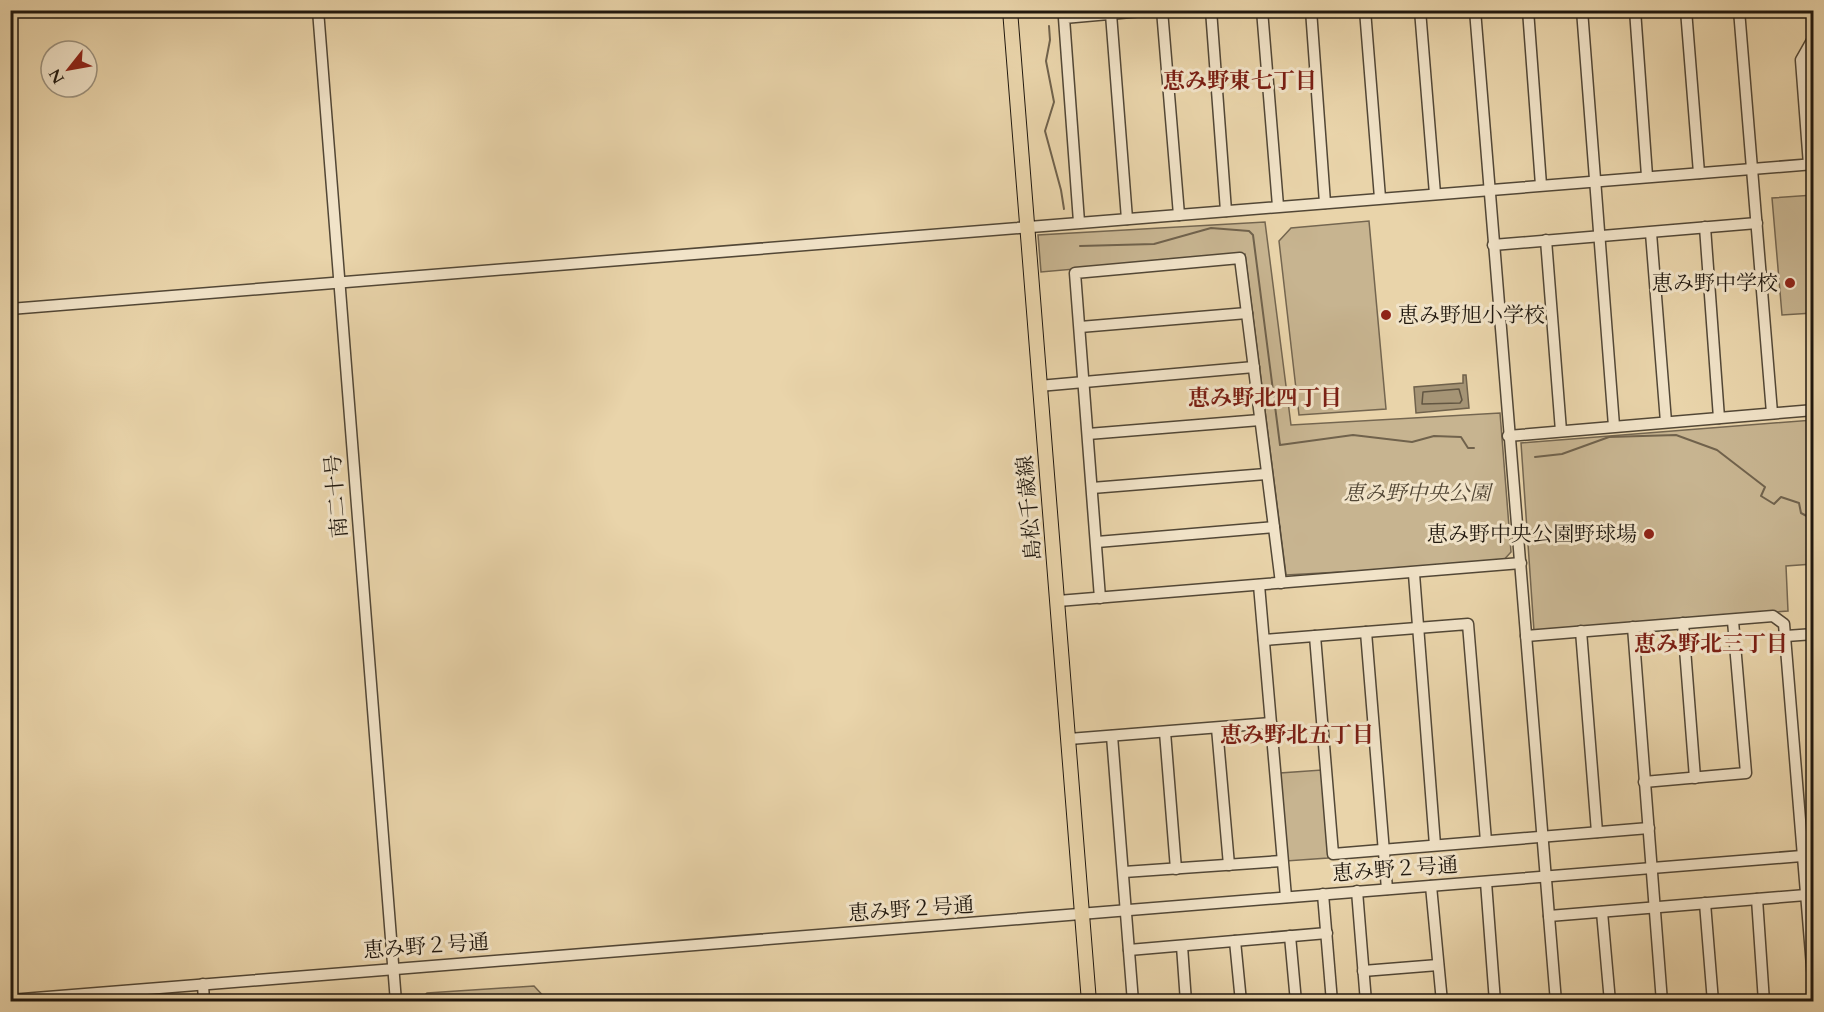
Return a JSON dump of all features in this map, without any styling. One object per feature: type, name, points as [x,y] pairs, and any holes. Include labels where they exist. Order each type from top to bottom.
[{"type":"main road","name":"島松千歳線","points":[[1010,10],[1089,1002]]},
{"type":"street","name":"南二十号","points":[[318,10],[395,985]]},
{"type":"street","points":[[1080,222],[1064,18],[1154,10]]},
{"type":"street","points":[[1162,10],[1179,215]]},
{"type":"street","points":[[1211,10],[1226,211]]},
{"type":"street","points":[[1262,10],[1278,206]]},
{"type":"street","points":[[1311,10],[1325,203]]},
{"type":"street","points":[[1365,10],[1380,198]]},
{"type":"street","points":[[1420,10],[1435,194]]},
{"type":"street","points":[[1475,10],[1556,1001],[1532,1002]]},
{"type":"street","points":[[1528,10],[1541,185]]},
{"type":"street","points":[[1582,10],[1614,426]]},
{"type":"street","points":[[1635,10],[1647,176]]},
{"type":"street","points":[[1686,10],[1699,172]]},
{"type":"street","points":[[1739,10],[1772,413]]},
{"type":"street","points":[[1111,14],[1127,219]]},
{"type":"street","points":[[10,309],[1811,164],[1809,109],[1801,60],[1814,37]]},
{"type":"street","points":[[1493,245],[1756,223]]},
{"type":"street","points":[[1705,228],[1719,418]]},
{"type":"street","points":[[1651,233],[1666,422]]},
{"type":"street","points":[[1546,240],[1561,431]]},
{"type":"street","points":[[1100,597],[1075,273],[1240,258],[1281,583]]},
{"type":"street","points":[[1080,327],[1248,313]]},
{"type":"street","points":[[1040,386],[1254,367]]},
{"type":"street","points":[[1509,436],[1814,410]]},
{"type":"street","points":[[1088,434],[1260,420]]},
{"type":"street","points":[[1092,488],[1266,474]]},
{"type":"street","points":[[1097,542],[1274,527]]},
{"type":"street","points":[[1058,601],[1413,574],[1521,563]]},
{"type":"street","points":[[1413,574],[1435,845]]},
{"type":"street","points":[[1259,585],[1286,897]]},
{"type":"street","points":[[1526,636],[1773,616],[1784,624],[1808,855],[1806,895],[1814,991]]},
{"type":"street","points":[[1644,782],[1746,773],[1733,621]]},
{"type":"street","points":[[1683,623],[1695,778]]},
{"type":"street","points":[[1264,640],[1468,624],[1486,841]]},
{"type":"street","points":[[1633,627],[1662,1002]]},
{"type":"street","points":[[1581,631],[1597,832]]},
{"type":"street","points":[[1366,632],[1387,889]]},
{"type":"street","points":[[1786,636],[1814,634]]},
{"type":"street","points":[[1315,636],[1333,854],[1649,828]]},
{"type":"street","points":[[1069,738],[1270,723]]},
{"type":"street","points":[[1217,728],[1229,865]]},
{"type":"street","points":[[1165,732],[1176,869]]},
{"type":"street","points":[[1112,735],[1133,1002]]},
{"type":"street","name":"恵み野２号通","points":[[10,1000],[395,985],[1125,911],[1808,855]]},
{"type":"street","points":[[1124,873],[1282,861]]},
{"type":"street","points":[[1486,882],[1495,1002]]},
{"type":"street","points":[[1431,886],[1442,1002]]},
{"type":"street","points":[[1357,891],[1366,1002]]},
{"type":"street","points":[[1323,894],[1332,1002]]},
{"type":"street","points":[[1549,916],[1806,895]]},
{"type":"street","points":[[1756,899],[1764,1002]]},
{"type":"street","points":[[1705,903],[1713,1002]]},
{"type":"street","points":[[1602,912],[1610,1002]]},
{"type":"street","points":[[1129,950],[1327,933]]},
{"type":"street","points":[[1290,936],[1296,1002]]},
{"type":"street","points":[[1236,941],[1240,1002]]},
{"type":"street","points":[[1182,946],[1186,1002]]},
{"type":"street","points":[[1364,971],[1438,965]]},
{"type":"green space","points":[[1813,195],[1813,313],[1782,315],[1772,198]]},
{"type":"green space","points":[[1369,221],[1386,409],[1299,415],[1279,241],[1291,228]]},
{"type":"green space","name":"恵み野中央公園","points":[[1265,222],[1291,425],[1500,413],[1511,552],[1501,563],[1286,575],[1245,254],[1041,272],[1038,235]]},
{"type":"green space","name":"恵み野中央公園","points":[[1813,420],[1813,564],[1786,566],[1788,611],[1534,631],[1521,443]]},
{"type":"green space","points":[[1322,770],[1328,858],[1286,861],[1280,773]]},
{"type":"green space","points":[[534,986],[548,1001],[419,1001],[427,993]]},
{"type":"water","points":[[1463,375],[1466,375],[1469,408],[1416,413],[1414,387],[1463,383]]},
{"type":"waterway","points":[[1049,26],[1050,40],[1046,61],[1054,102],[1045,131],[1064,209]]},
{"type":"waterway","points":[[1080,246],[1154,244],[1211,228],[1249,231],[1253,235],[1280,445],[1353,435],[1412,442],[1434,436],[1461,437],[1468,448],[1474,448]]},
{"type":"waterway","points":[[1535,457],[1562,454],[1609,437],[1676,435],[1717,450],[1765,487],[1761,496],[1774,504],[1781,497],[1799,503],[1801,513],[1814,520]]},
{"type":"place","name":"恵み野中学校","points":[[1790,283]]},
{"type":"place","name":"恵み野旭小学校","points":[[1386,315]]},
{"type":"place","name":"恵み野中央公園野球場","points":[[1649,534]]},
{"type":"district","name":"恵み野東七丁目","points":[[1240,80]]},
{"type":"district","name":"恵み野北四丁目","points":[[1265,397]]},
{"type":"district","name":"恵み野北三丁目","points":[[1711,643]]},
{"type":"district","name":"恵み野北五丁目","points":[[1297,734]]}]
